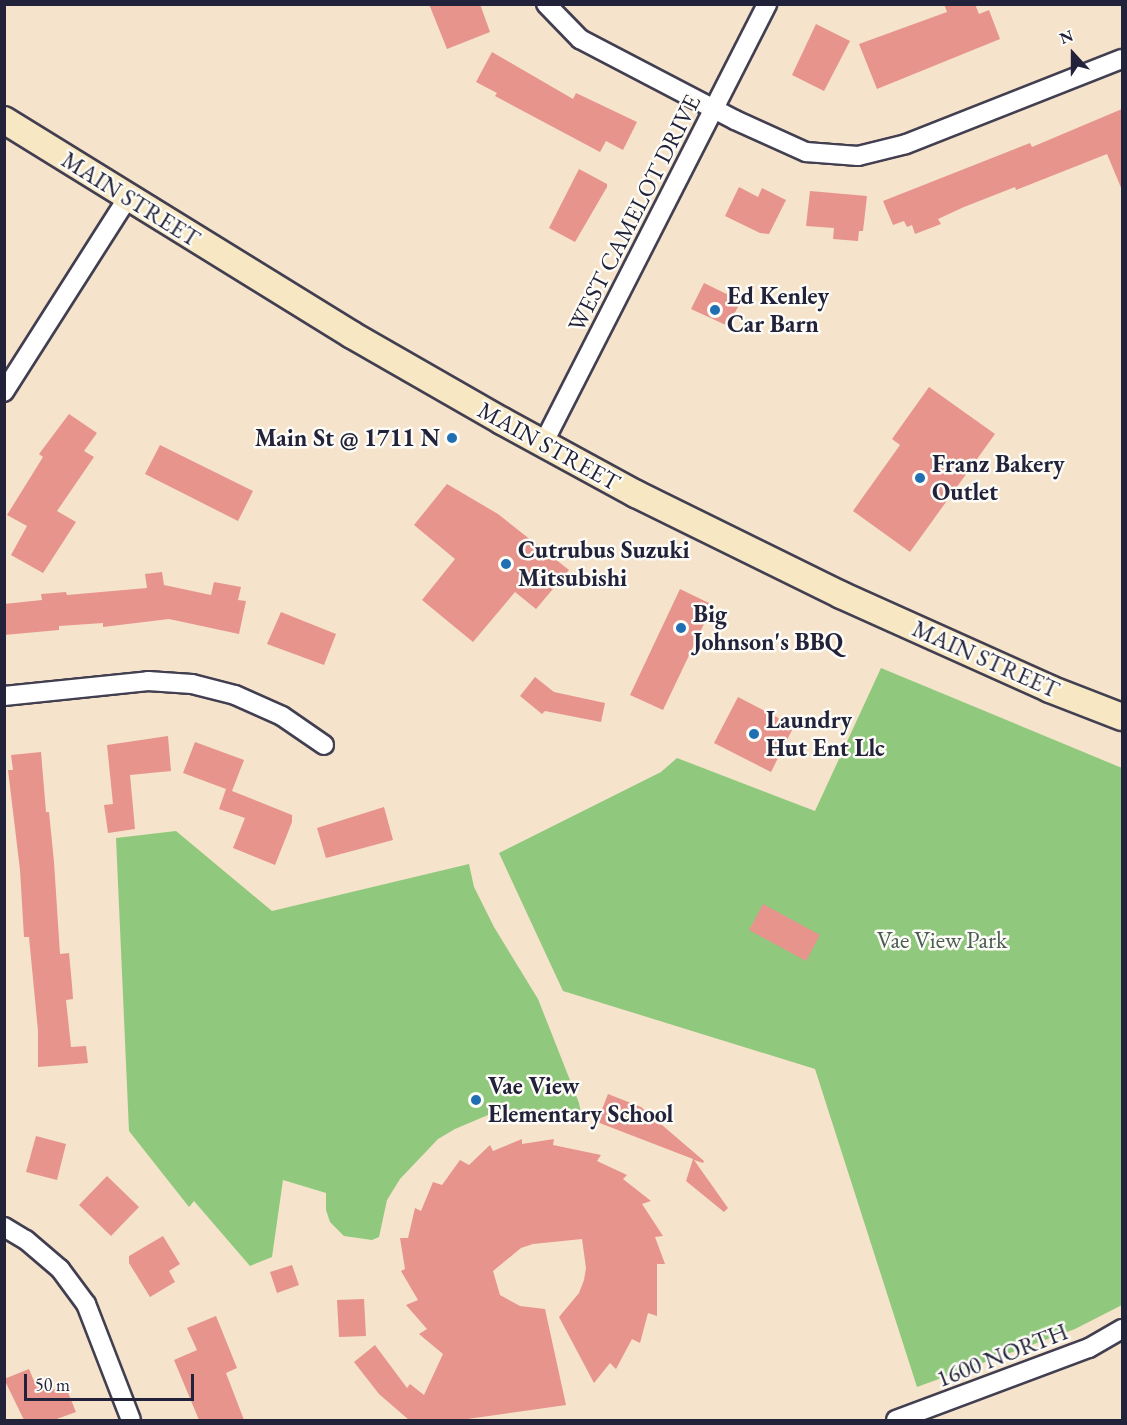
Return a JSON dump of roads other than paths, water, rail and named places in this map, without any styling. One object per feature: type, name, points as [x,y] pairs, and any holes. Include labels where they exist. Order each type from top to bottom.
[{"type":"main road","name":"MAIN STREET","points":[[4,120],[283,294],[543,444],[717,536],[812,581],[1050,689],[1122,717]]},
{"type":"street","points":[[546,4],[580,39],[714,109],[806,152],[858,156],[906,144],[1122,58]]},
{"type":"street","name":"WEST CAMELOT DRIVE","points":[[543,444],[767,4]]},
{"type":"street","points":[[4,392],[128,197]]},
{"type":"street","points":[[4,696],[148,681],[192,684],[235,695],[282,716],[324,745]]},
{"type":"street","points":[[4,1227],[26,1240],[60,1269],[86,1304],[131,1420]]},
{"type":"street","name":"1600 NORTH","points":[[896,1420],[1089,1348],[1122,1329]]},
{"type":"place","name":"Ed Kenley Car Barn","points":[[715,310]]},
{"type":"place","name":"Main St @ 1711 N","points":[[452,438]]},
{"type":"place","name":"Franz Bakery Outlet","points":[[920,478]]},
{"type":"place","name":"Cutrubus Suzuki Mitsubishi","points":[[506,564]]},
{"type":"place","name":"Big Johnson's BBQ","points":[[681,628]]},
{"type":"place","name":"Laundry Hut Ent Llc","points":[[754,734]]},
{"type":"place","name":"Vae View Elementary School","points":[[476,1100]]},
{"type":"park label","name":"Vae View Park","points":[[942,940]]}]
